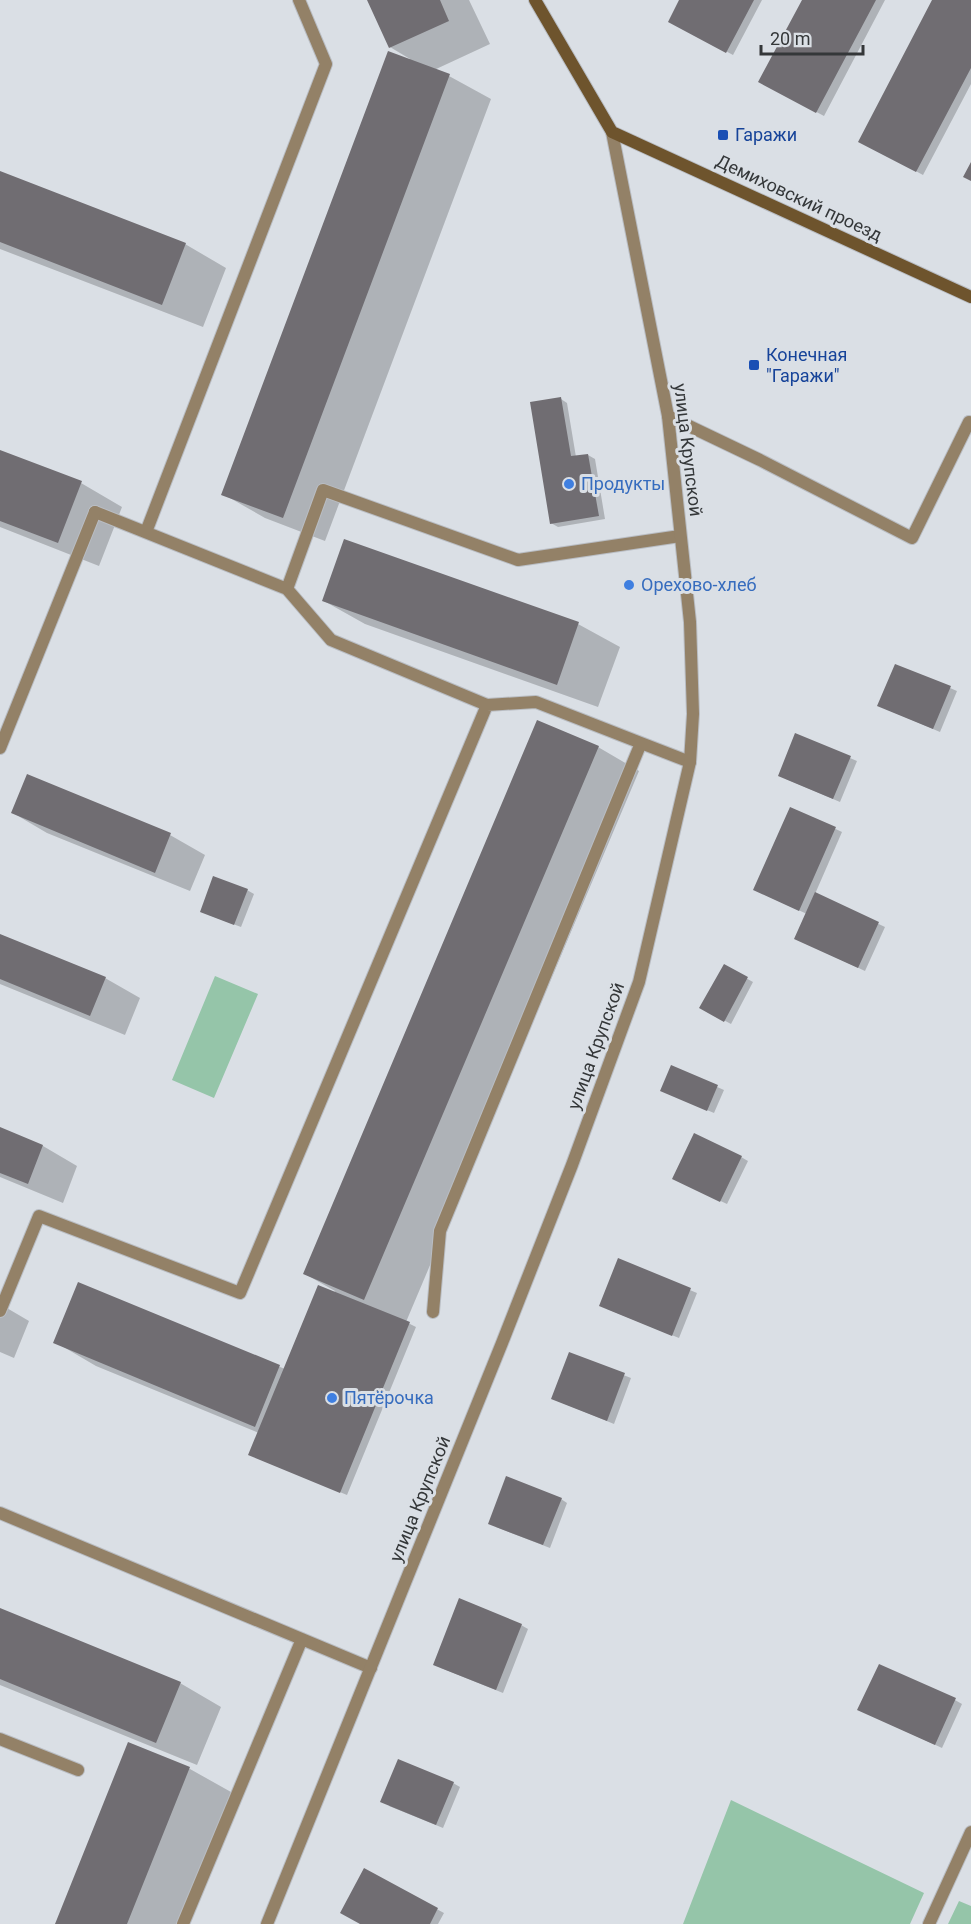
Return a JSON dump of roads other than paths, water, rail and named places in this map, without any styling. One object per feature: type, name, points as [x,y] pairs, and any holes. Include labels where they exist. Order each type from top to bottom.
[{"type":"main road","points":[[535,0],[612,132]]},
{"type":"main road","name":"Демиховский проезд","points":[[612,132],[971,297]]},
{"type":"street","points":[[146,532],[326,64],[299,0]]},
{"type":"street","name":"улица Крупской","points":[[267,1924],[537,1254],[639,982],[690,762],[693,714],[690,622],[668,416],[612,132]]},
{"type":"street","points":[[668,416],[912,538],[969,422]]},
{"type":"street","points":[[287,588],[323,490],[518,560],[680,536]]},
{"type":"street","points":[[0,748],[95,512],[287,588],[332,640],[487,705],[536,702],[690,762]]},
{"type":"street","points":[[0,1311],[39,1216],[240,1293],[487,705]]},
{"type":"street","points":[[433,1312],[440,1231],[641,743]]},
{"type":"street","points":[[0,1513],[371,1668]]},
{"type":"street","points":[[183,1924],[302,1639]]},
{"type":"street","points":[[0,1739],[78,1770]]},
{"type":"street","points":[[929,1924],[971,1832]]},
{"type":"place","name":"Гаражи","points":[[723,135]]},
{"type":"place","name":"Конечная \"Гаражи\"","points":[[754,365]]},
{"type":"place","name":"Продукты","points":[[569,484]]},
{"type":"place","name":"Орехово-хлеб","points":[[629,585]]},
{"type":"place","name":"Пятёрочка","points":[[332,1398]]}]
